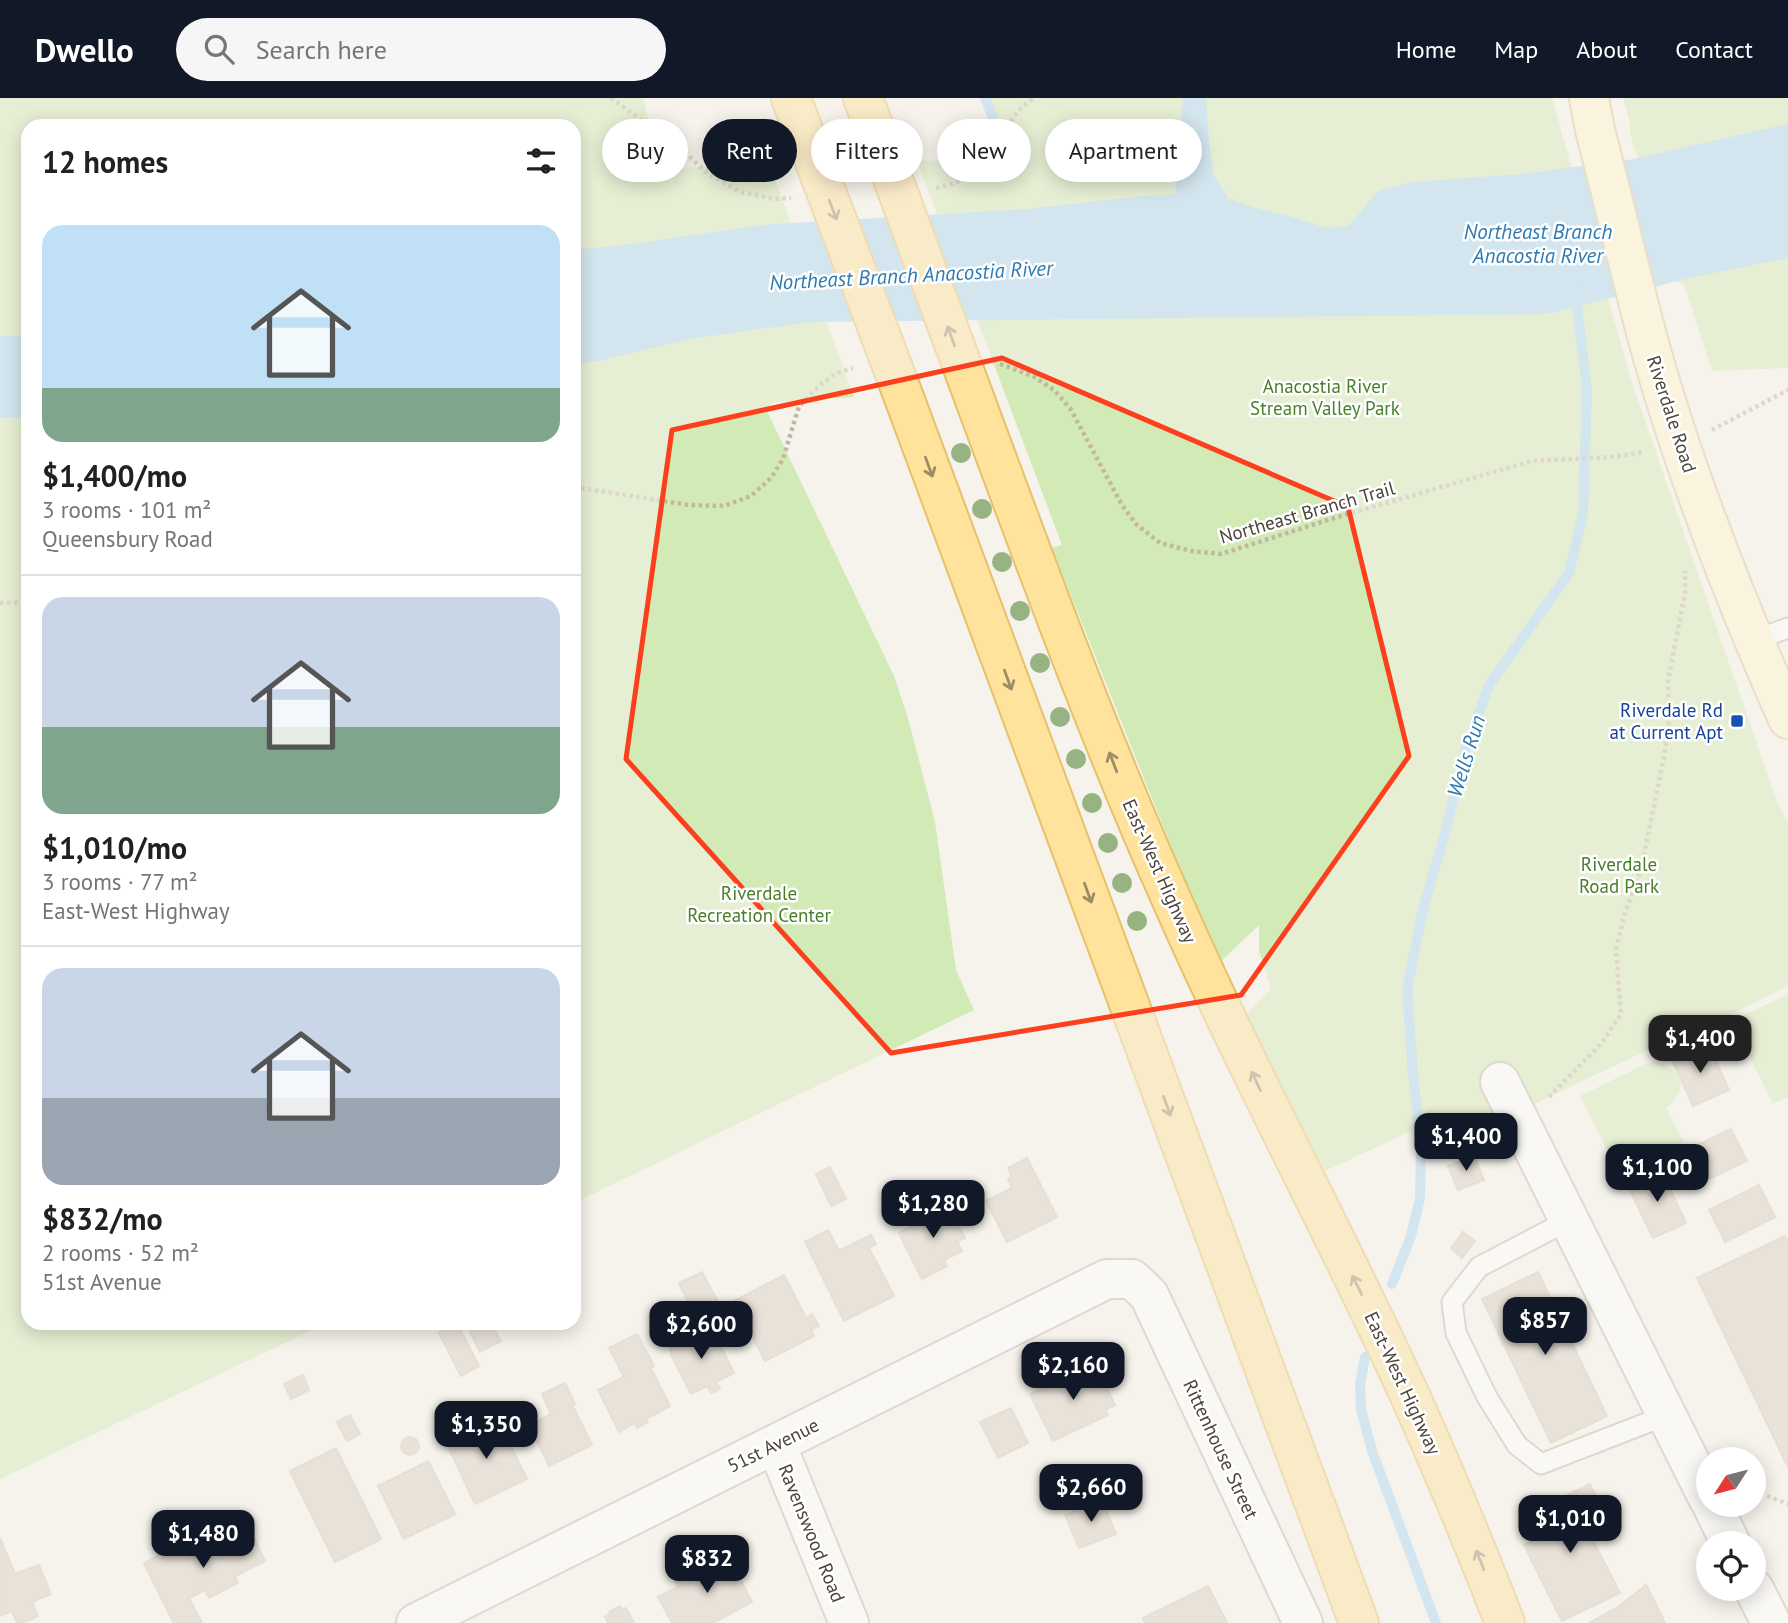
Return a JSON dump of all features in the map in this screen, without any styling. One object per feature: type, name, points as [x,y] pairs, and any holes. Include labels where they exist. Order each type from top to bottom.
[{"type":"main road","points":[[791,98],[1359,1623]]},
{"type":"main road","name":"East-West Highway","points":[[868,112],[1106,744],[1170,895],[1262,1093],[1412,1399],[1505,1623]]},
{"type":"street","name":"Riverdale Road","points":[[1592,114],[1647,337],[1680,442],[1722,559],[1772,634],[1788,719]]},
{"type":"street","points":[[1500,1082],[1696,1474]]},
{"type":"street","name":"51st Avenue","points":[[416,1623],[1107,1279],[1132,1279]]},
{"type":"street","name":"Rittenhouse Street","points":[[1132,1279],[1149,1296],[1303,1623]]},
{"type":"street","name":"Ravenswood Road","points":[[776,1444],[849,1623]]},
{"type":"street","points":[[1760,1601],[1770,1623]]},
{"type":"lane","points":[[1569,1220],[1479,1267],[1451,1302],[1455,1333],[1488,1398],[1517,1445],[1541,1464],[1667,1415]]},
{"type":"path","points":[[1011,119],[1034,98]]},
{"type":"path","name":"Northeast Branch Trail","points":[[992,363],[1005,364],[1054,390],[1070,408],[1122,505],[1136,524],[1160,543],[1192,551],[1221,554],[1532,461],[1619,458]]},
{"type":"path","points":[[581,488],[689,505],[724,506],[751,496],[771,478],[783,459],[799,406],[837,373],[860,366]]},
{"type":"path","points":[[1680,442],[1706,433],[1788,390]]},
{"type":"path","points":[[1522,1126],[1601,1044],[1621,1014],[1616,948],[1625,913],[1642,869],[1664,757],[1669,719],[1668,681],[1685,593],[1685,563]]},
{"type":"path","points":[[0,603],[21,603]]},
{"type":"path","points":[[1766,1496],[1788,1504]]},
{"type":"highlighted area","points":[[1002,358],[1348,507],[1409,756],[1241,995],[891,1053],[626,759],[672,430]]},
{"type":"green space","name":"Riverdale Recreation Center","points":[[0,98],[643,98],[648,119],[602,119],[602,182],[688,182],[688,168],[702,167],[702,182],[776,182],[854,397],[775,402],[766,409],[894,676],[908,718],[935,822],[956,970],[974,1010],[581,1200],[581,119],[21,119],[21,1330],[312,1330],[0,1479]]},
{"type":"green space","name":"Anacostia River Stream Valley Park","points":[[983,98],[1552,98],[1631,380],[1776,799],[1788,823],[1788,986],[1664,1047],[1661,1044],[1435,1151],[1422,1126],[1325,1171],[1244,1016],[1271,989],[1259,951],[1259,925],[1218,964],[1052,548],[1062,545],[923,177],[923,161],[937,161],[937,182],[1031,182],[1031,119],[1000,119]]},
{"type":"green space","points":[[1623,98],[1788,98],[1788,368],[1712,371],[1685,287],[1675,279],[1630,134]]},
{"type":"green space","points":[[1788,994],[1788,1097],[1773,1104],[1732,1021]]},
{"type":"green space","points":[[1656,1061],[1672,1070],[1680,1081],[1678,1094],[1666,1108],[1684,1142],[1619,1174],[1580,1096]]},
{"type":"water","name":"Northeast Branch Anacostia River","points":[[1183,98],[1206,98],[1214,175],[1228,198],[1326,228],[1349,226],[1378,191],[1412,182],[1522,174],[1634,159],[1788,124],[1788,258],[1689,278],[1547,314],[810,322],[690,339],[581,363],[581,249],[762,225],[1028,209],[1175,195],[1176,182],[1202,182],[1202,119],[1181,119]]},
{"type":"water","points":[[0,336],[21,336],[21,417],[0,418]]},
{"type":"building","points":[[1708,1044],[1729,1090],[1693,1106],[1672,1060]]},
{"type":"building","points":[[1731,1129],[1747,1161],[1696,1185],[1681,1153]]},
{"type":"building","points":[[1474,1156],[1484,1180],[1458,1190],[1448,1166]]},
{"type":"building","points":[[1027,1158],[1057,1217],[1007,1242],[986,1201],[1012,1188],[1008,1179],[1012,1177],[1008,1168]]},
{"type":"building","points":[[830,1167],[846,1199],[831,1206],[816,1174]]},
{"type":"building","points":[[1661,1170],[1686,1223],[1653,1238],[1628,1186]]},
{"type":"building","points":[[1759,1185],[1775,1217],[1725,1242],[1709,1210]]},
{"type":"building","points":[[946,1201],[965,1238],[957,1241],[962,1251],[944,1260],[947,1266],[922,1279],[899,1233],[925,1220],[922,1213]]},
{"type":"building","points":[[828,1230],[839,1251],[871,1235],[876,1244],[869,1248],[894,1296],[844,1321],[805,1242]]},
{"type":"building","points":[[1463,1232],[1475,1241],[1462,1258],[1451,1248]]},
{"type":"building","points":[[1785,1236],[1788,1242],[1788,1467],[1697,1278]]},
{"type":"building","points":[[702,1272],[718,1302],[694,1314],[679,1283]]},
{"type":"building","points":[[1538,1272],[1607,1416],[1551,1443],[1482,1299]]},
{"type":"building","points":[[784,1275],[806,1318],[812,1314],[819,1326],[811,1329],[814,1336],[765,1361],[734,1301]]},
{"type":"building","points":[[702,1327],[708,1338],[715,1334],[734,1373],[716,1382],[720,1389],[711,1393],[707,1386],[691,1394],[668,1345]]},
{"type":"building","points":[[444,1330],[461,1330],[479,1366],[461,1376],[439,1333]]},
{"type":"building","points":[[469,1330],[495,1330],[501,1341],[480,1352]]},
{"type":"building","points":[[637,1334],[654,1366],[651,1368],[670,1406],[646,1419],[648,1422],[637,1428],[635,1423],[619,1432],[598,1390],[624,1377],[609,1348]]},
{"type":"building","points":[[1097,1367],[1115,1405],[1105,1410],[1108,1415],[1053,1441],[1030,1394],[1084,1368],[1085,1373]]},
{"type":"building","points":[[303,1375],[309,1390],[291,1399],[284,1384]]},
{"type":"building","points":[[565,1383],[575,1404],[572,1405],[592,1445],[549,1466],[529,1426],[551,1414],[542,1394]]},
{"type":"building","points":[[1011,1408],[1028,1443],[998,1458],[980,1422]]},
{"type":"building","points":[[350,1415],[360,1434],[347,1441],[337,1422]]},
{"type":"building","points":[[497,1418],[527,1479],[475,1504],[446,1442]]},
{"type":"building","points":[[406,1437],[414,1437],[419,1446],[417,1453],[406,1455],[401,1450],[401,1442]]},
{"type":"building","points":[[336,1448],[381,1539],[335,1562],[290,1471]]},
{"type":"building","points":[[428,1461],[455,1514],[404,1539],[378,1486]]},
{"type":"building","points":[[1590,1484],[1601,1506],[1581,1517],[1620,1593],[1562,1621],[1524,1545],[1542,1536],[1530,1513]]},
{"type":"building","points":[[1102,1500],[1116,1534],[1079,1548],[1065,1515]]},
{"type":"building","points":[[245,1520],[265,1561],[235,1576],[238,1583],[209,1598],[205,1590],[189,1598],[202,1623],[174,1623],[144,1563],[173,1545],[178,1554]]},
{"type":"building","points":[[0,1538],[15,1574],[39,1565],[51,1594],[32,1602],[38,1616],[22,1623],[17,1623],[12,1611],[0,1616]]},
{"type":"building","points":[[728,1555],[752,1602],[713,1623],[672,1623],[658,1597],[678,1587],[676,1582]]},
{"type":"building","points":[[1646,1585],[1665,1623],[1589,1623],[1618,1607]]},
{"type":"building","points":[[1208,1586],[1227,1623],[1145,1623],[1143,1618]]},
{"type":"building","points":[[620,1606],[622,1610],[626,1608],[634,1623],[608,1623],[605,1617]]},
{"type":"waterway","points":[[985,98],[993,118]]},
{"type":"waterway","name":"Wells Run","points":[[1392,1284],[1411,1236],[1420,1198],[1421,1150],[1407,989],[1423,909],[1465,753],[1489,685],[1569,573],[1583,514],[1587,390],[1577,292]]},
{"type":"waterway","points":[[1365,1357],[1360,1384],[1361,1409],[1372,1451],[1436,1623]]},
{"type":"place","name":"Riverdale Rd at Current Apt","points":[[1737,721]]},
{"type":"park label","name":"Riverdale Road Park","points":[[1619,875]]}]
